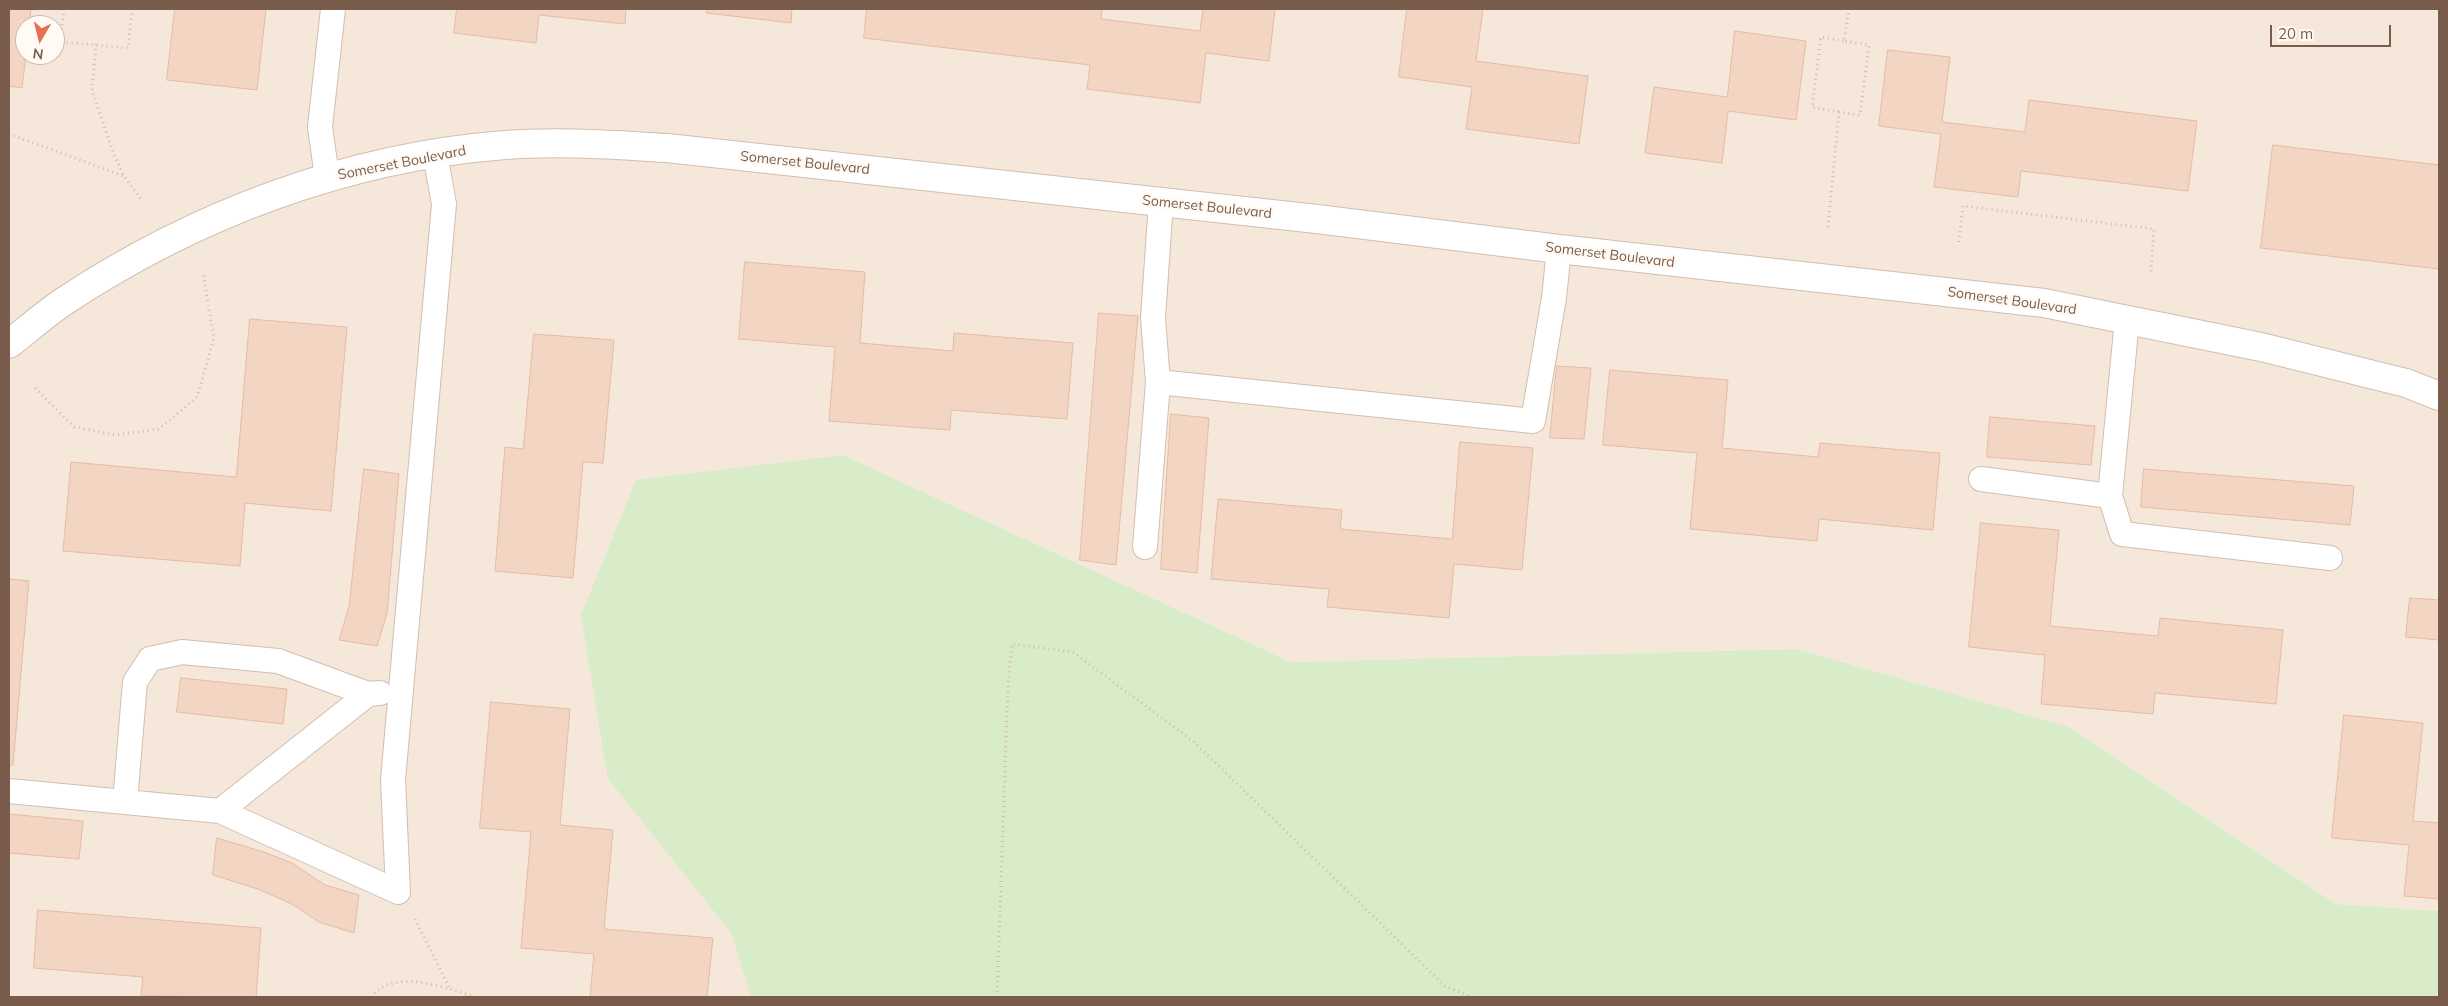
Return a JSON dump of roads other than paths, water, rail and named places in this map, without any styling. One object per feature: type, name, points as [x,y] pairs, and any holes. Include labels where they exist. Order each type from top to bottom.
[{"type":"street","name":"Somerset Boulevard","points":[[9,344],[61,303],[130,261],[193,228],[255,202],[327,177],[435,154],[506,145],[592,143],[667,148],[1161,202],[1559,249],[2044,302],[2261,347],[2406,383],[2439,396]]},
{"type":"lane","points":[[327,177],[320,127],[332,9]]},
{"type":"lane","points":[[9,791],[220,811],[398,892],[393,780],[444,204],[435,154]]},
{"type":"lane","points":[[1144,547],[1158,382],[1153,318],[1161,202]]},
{"type":"lane","points":[[1158,382],[1533,421],[1554,298],[1559,249]]},
{"type":"lane","points":[[2127,320],[2110,496],[2122,534],[2330,558]]},
{"type":"lane","points":[[1981,479],[2110,496]]},
{"type":"lane","points":[[124,802],[135,682],[150,659],[182,652],[278,661],[368,694],[400,691]]},
{"type":"lane","points":[[220,811],[368,694]]}]
